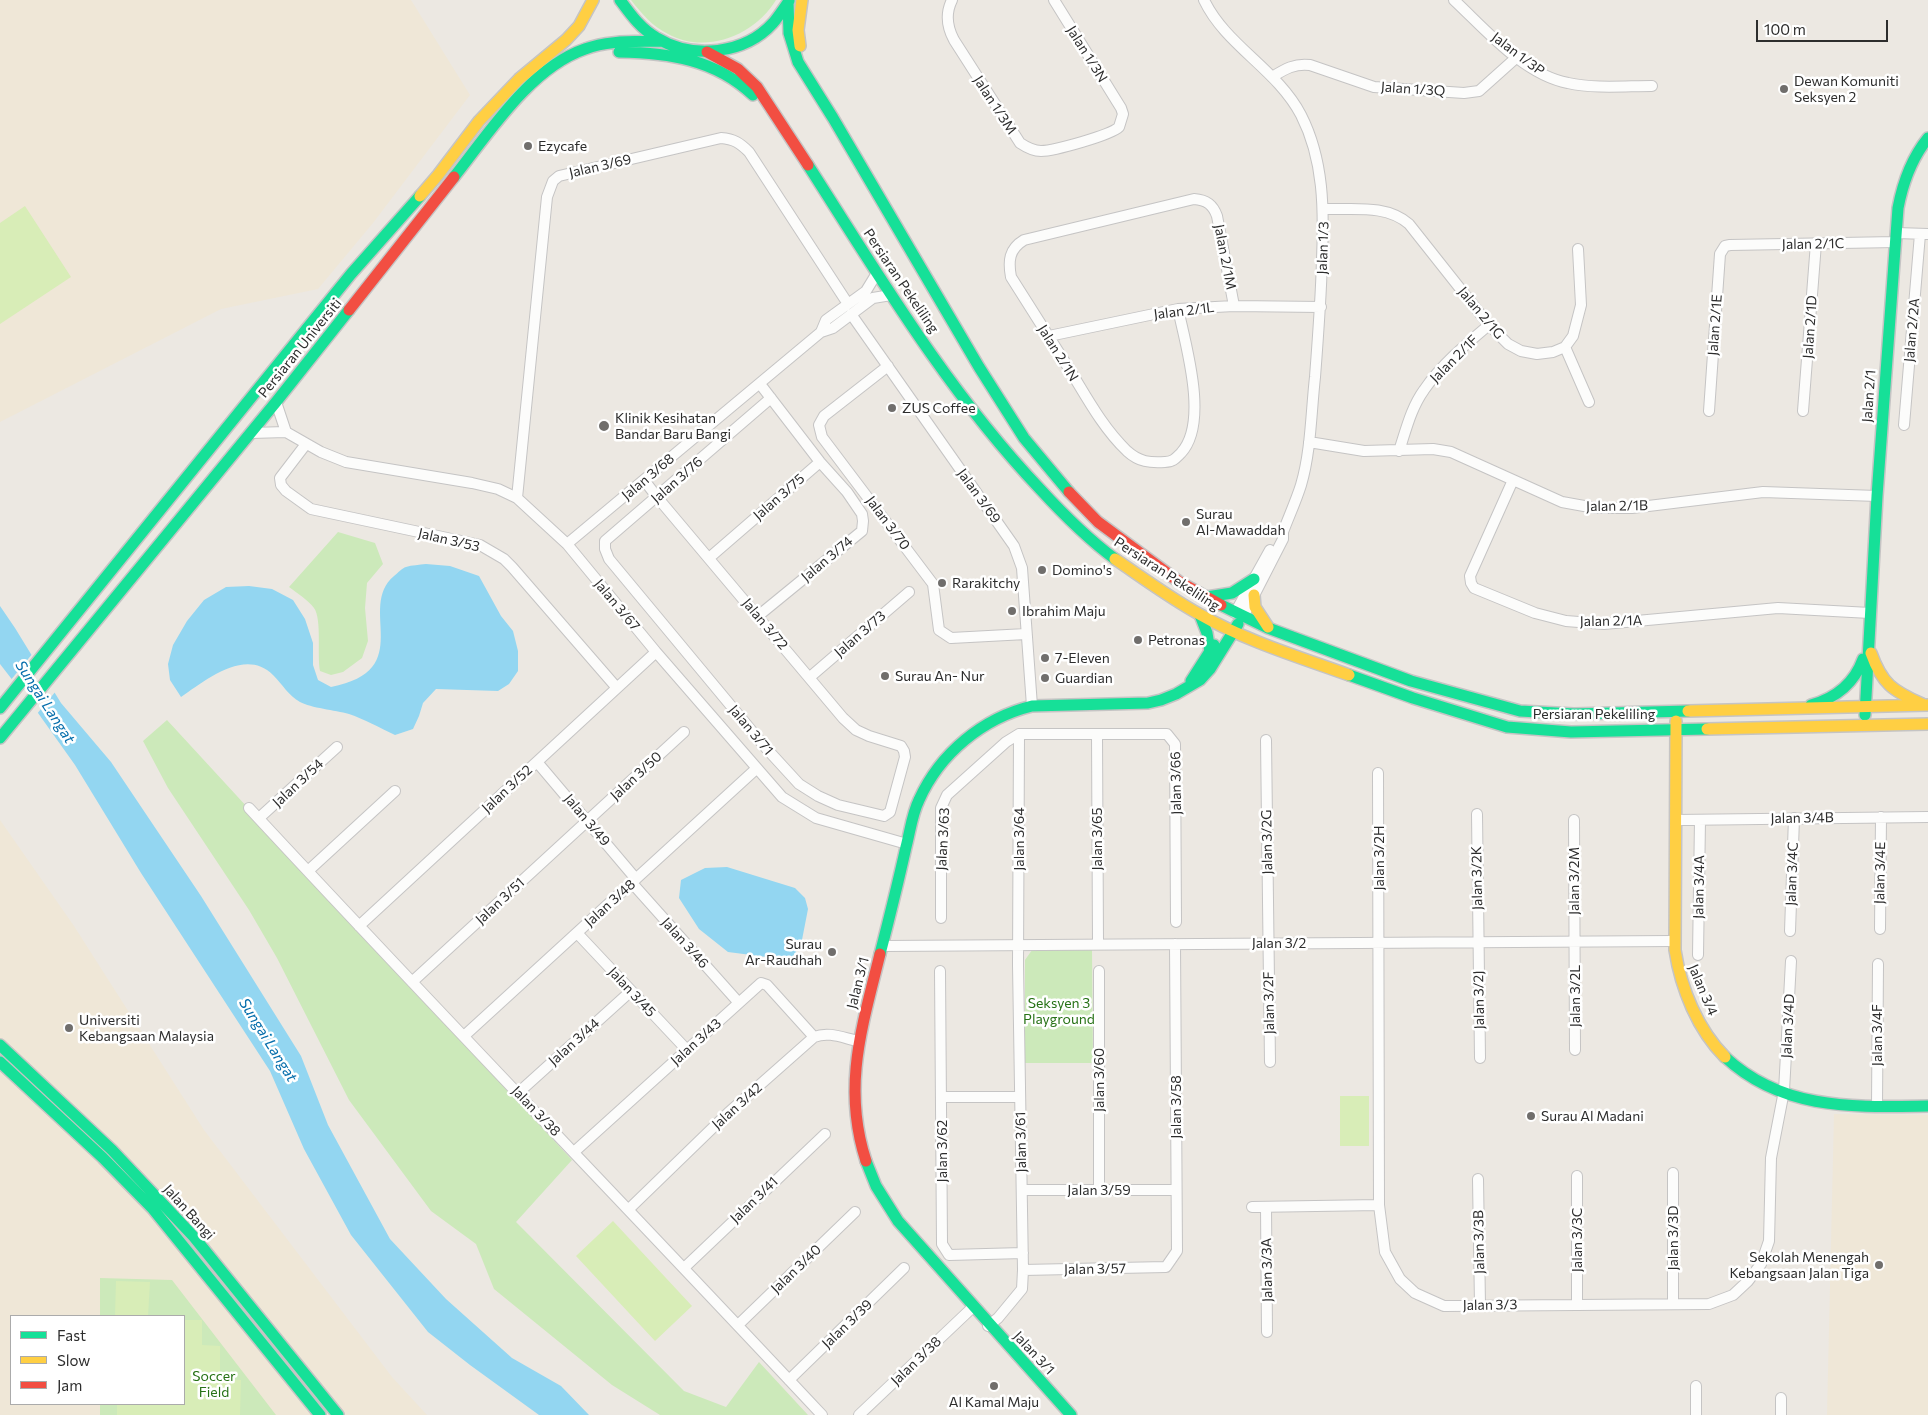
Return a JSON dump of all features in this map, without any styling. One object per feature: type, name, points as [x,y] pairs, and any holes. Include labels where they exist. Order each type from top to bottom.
[{"type":"main road","points":[[479,121],[508,81],[551,45],[565,30],[584,0]]},
{"type":"main road","name":"Persiaran Universiti","points":[[0,708],[351,274],[438,175],[479,121],[519,78],[566,40],[579,26],[593,0]]},
{"type":"main road","points":[[620,0],[635,22],[660,41],[691,51],[707,52],[735,47],[760,34],[780,14],[789,1]]},
{"type":"main road","points":[[802,0],[798,30],[800,49],[811,84]]},
{"type":"main road","name":"Persiaran Pekeliling","points":[[789,1],[789,33],[798,62],[833,118],[979,367],[1024,438],[1063,486],[1098,522],[1178,581],[1239,615],[1268,628],[1411,681],[1520,711],[1574,714],[1927,705]]},
{"type":"main road","name":"Persiaran Universiti","points":[[0,738],[276,402],[512,103],[541,74],[571,54],[598,45],[660,41]]},
{"type":"main road","points":[[487,135],[539,86],[566,66],[589,56],[615,52],[636,52],[684,59],[720,69],[734,77],[762,105],[777,114]]},
{"type":"main road","name":"Persiaran Pekeliling","points":[[707,52],[745,73],[753,81],[777,114],[891,295],[969,406],[1019,468],[1103,550],[1200,615],[1258,642],[1413,698],[1507,727],[1571,732],[1928,724]]},
{"type":"main road","name":"Jalan 2/1","points":[[1869,725],[1872,675],[1869,665],[1870,612],[1896,238],[1902,185],[1909,166],[1918,150],[1928,138]]},
{"type":"main road","points":[[1207,597],[1226,596],[1237,592],[1254,579]]},
{"type":"main road","points":[[1254,595],[1255,607],[1268,628]]},
{"type":"main road","points":[[1200,615],[1215,652],[1258,642]]},
{"type":"main road","name":"Jalan 3/1","points":[[1071,1415],[988,1326],[891,1212],[876,1186],[858,1131],[854,1080],[858,1041],[918,801],[936,770],[970,736],[993,720],[1017,708],[1148,703],[1169,697],[1189,687],[1200,680],[1210,669],[1215,652],[1239,615]]},
{"type":"main road","points":[[1869,643],[1877,674],[1887,685],[1901,695],[1927,705]]},
{"type":"main road","points":[[1783,710],[1816,704],[1838,694],[1853,680],[1862,663],[1869,643]]},
{"type":"main road","name":"Jalan 3/4","points":[[1676,712],[1674,941],[1676,962],[1680,979],[1707,1035],[1717,1050],[1744,1072],[1762,1083],[1821,1103],[1928,1106]]},
{"type":"main road","name":"Jalan Bangi","points":[[0,1046],[112,1150],[194,1237],[338,1415]]},
{"type":"main road","name":"Jalan Bangi","points":[[0,1062],[103,1158],[153,1209],[320,1415]]},
{"type":"street","name":"Jalan 1/3N","points":[[1054,0],[1121,108]]},
{"type":"street","name":"Jalan 1/3","points":[[1204,0],[1225,32],[1272,77],[1301,114],[1317,158],[1324,209],[1321,306],[1309,442],[1301,485],[1283,532],[1283,539],[1254,595],[1239,615]]},
{"type":"street","name":"Jalan 1/3P","points":[[1454,0],[1517,57],[1535,71],[1551,79],[1568,84],[1652,86]]},
{"type":"street","name":"Jalan 1/3M","points":[[950,4],[948,28],[954,40],[1020,143],[1026,148],[1044,151],[1108,134],[1119,127],[1122,114],[1121,108]]},
{"type":"street","name":"Jalan 1/3Q","points":[[1272,77],[1285,68],[1301,64],[1310,65],[1374,87],[1464,93],[1479,92],[1517,57]]},
{"type":"street","name":"Jalan 3/69","points":[[517,498],[547,197],[553,181],[559,176],[721,138],[739,142],[749,152],[888,366],[1014,546],[1022,568],[1032,706]]},
{"type":"street","name":"Jalan 2/1N","points":[[1178,309],[1195,400],[1194,426],[1187,446],[1175,459],[1170,462],[1148,463],[1136,458],[1119,443],[1098,417],[1011,277],[1009,258],[1016,245],[1024,240],[1194,199],[1201,199],[1214,208]]},
{"type":"street","name":"Jalan 2/1M","points":[[1214,208],[1234,306]]},
{"type":"street","name":"Jalan 2/1G","points":[[1324,209],[1386,211],[1402,218],[1409,224],[1489,325],[1508,344],[1521,351],[1537,354],[1553,352],[1565,347]]},
{"type":"street","name":"Jalan 2/1C","points":[[1730,245],[1816,244],[1924,234]]},
{"type":"street","name":"Jalan 2/2A","points":[[1904,425],[1924,234]]},
{"type":"street","name":"Jalan 2/1D","points":[[1803,411],[1816,244]]},
{"type":"street","name":"Jalan 2/1E","points":[[1709,411],[1720,254],[1722,249],[1730,245]]},
{"type":"street","points":[[1578,249],[1581,305],[1573,336],[1565,347],[1589,402]]},
{"type":"street","name":"Jalan 3/68","points":[[567,544],[821,332],[833,328],[866,291],[877,273]]},
{"type":"street","name":"Jalan 3/68","points":[[850,309],[873,298],[891,295]]},
{"type":"street","name":"Jalan 2/1L","points":[[1049,336],[1178,309],[1234,306],[1321,306]]},
{"type":"street","name":"Jalan 2/1F","points":[[1399,451],[1409,420],[1422,392],[1456,354],[1489,325]]},
{"type":"street","name":"Jalan 3/70","points":[[888,366],[824,416],[819,425],[822,437],[933,584],[940,630],[951,638],[1026,634]]},
{"type":"street","points":[[760,384],[820,462]]},
{"type":"street","name":"Jalan 3/76","points":[[605,541],[771,398]]},
{"type":"street","points":[[251,433],[286,432],[276,402]]},
{"type":"street","name":"Jalan 3/67","points":[[286,432],[321,452],[346,462],[472,483],[498,489],[517,498],[567,544],[656,652],[782,797],[816,818],[908,844]]},
{"type":"street","name":"Jalan 2/1B","points":[[1309,442],[1364,452],[1433,449],[1451,452],[1562,502],[1595,508],[1632,508],[1754,492],[1877,496]]},
{"type":"street","name":"Jalan 3/53","points":[[306,444],[280,478],[281,485],[286,491],[311,509],[480,545],[496,553],[512,567],[617,688]]},
{"type":"street","name":"Jalan 3/74","points":[[758,616],[862,531],[862,514],[847,492],[820,462]]},
{"type":"street","name":"Jalan 3/75","points":[[709,558],[820,462]]},
{"type":"street","name":"Jalan 3/72","points":[[644,480],[843,718],[856,730],[901,746]]},
{"type":"street","name":"Jalan 2/1A","points":[[1513,480],[1470,576],[1471,583],[1474,588],[1535,613],[1566,621],[1604,624],[1778,608],[1870,612]]},
{"type":"street","name":"Jalan 1/3","points":[[1239,615],[1254,579],[1277,536],[1283,532]]},
{"type":"street","name":"Jalan 3/71","points":[[605,541],[605,549],[609,559],[766,748],[799,784],[818,796],[838,805],[884,816],[888,815],[905,757],[901,746]]},
{"type":"street","name":"Jalan 3/73","points":[[810,677],[909,592]]},
{"type":"street","name":"Jalan 3/52","points":[[359,926],[656,652]]},
{"type":"street","name":"Jalan 3/50","points":[[587,821],[684,732]]},
{"type":"street","name":"Jalan 3/66","points":[[1019,734],[1167,734],[1175,744],[1176,922]]},
{"type":"street","name":"Jalan 3/63","points":[[941,918],[941,808],[947,794],[1006,742],[1019,734]]},
{"type":"street","name":"Jalan 3/64","points":[[1018,944],[1019,734]]},
{"type":"street","name":"Jalan 3/65","points":[[1097,734],[1098,944]]},
{"type":"street","name":"Jalan 3/2G","points":[[1266,740],[1268,943]]},
{"type":"street","name":"Jalan 3/54","points":[[259,818],[337,747]]},
{"type":"street","name":"Jalan 3/49","points":[[537,762],[634,881]]},
{"type":"street","name":"Jalan 3/48","points":[[464,1036],[756,769]]},
{"type":"street","name":"Jalan 3/2H","points":[[1378,773],[1379,942]]},
{"type":"street","points":[[308,871],[395,792]]},
{"type":"street","name":"Jalan 3/38","points":[[249,808],[822,1415]]},
{"type":"street","name":"Jalan 3/2K","points":[[1477,814],[1478,942]]},
{"type":"street","name":"Jalan 3/4E","points":[[1880,929],[1882,817]]},
{"type":"street","name":"Jalan 3/4B","points":[[1676,820],[1928,817]]},
{"type":"street","name":"Jalan 3/4C","points":[[1790,931],[1794,818]]},
{"type":"street","name":"Jalan 3/2M","points":[[1574,820],[1574,942]]},
{"type":"street","name":"Jalan 3/4A","points":[[1698,955],[1700,820]]},
{"type":"street","name":"Jalan 3/51","points":[[412,982],[587,821]]},
{"type":"street","name":"Jalan 3/46","points":[[634,881],[739,1003]]},
{"type":"street","name":"Jalan 3/45","points":[[578,933],[687,1050]]},
{"type":"street","name":"Jalan 3/2","points":[[883,946],[1674,941]]},
{"type":"street","name":"Jalan 3/3","points":[[1379,942],[1379,1205],[1385,1252],[1400,1279],[1415,1293],[1444,1306],[1709,1304],[1733,1295],[1748,1281],[1761,1264],[1769,1241],[1771,1158],[1780,1115]]},
{"type":"street","name":"Jalan 3/2J","points":[[1478,942],[1480,1058]]},
{"type":"street","name":"Jalan 3/2L","points":[[1574,942],[1575,1050]]},
{"type":"street","name":"Jalan 3/2F","points":[[1268,943],[1270,1062]]},
{"type":"street","name":"Jalan 3/61","points":[[988,1326],[998,1318],[1022,1289],[1018,944]]},
{"type":"street","name":"Jalan 3/58","points":[[1166,1267],[1177,1251],[1175,944]]},
{"type":"street","name":"Jalan 3/4D","points":[[1780,1115],[1784,1091],[1791,961]]},
{"type":"street","name":"Jalan 3/4F","points":[[1877,1106],[1878,964]]},
{"type":"street","name":"Jalan 3/62","points":[[940,971],[942,1244],[949,1255],[1023,1253]]},
{"type":"street","name":"Jalan 3/60","points":[[1099,971],[1099,1190]]},
{"type":"street","name":"Jalan 3/43","points":[[574,1152],[761,983],[767,985],[814,1037]]},
{"type":"street","name":"Jalan 3/44","points":[[518,1093],[631,991]]},
{"type":"street","points":[[814,1037],[830,1034],[858,1041]]},
{"type":"street","name":"Jalan 3/42","points":[[629,1209],[728,1113],[814,1037]]},
{"type":"street","points":[[942,1097],[1020,1097]]},
{"type":"street","name":"Jalan 3/41","points":[[684,1268],[825,1134]]},
{"type":"street","name":"Jalan 3/3D","points":[[1673,1173],[1673,1303]]},
{"type":"street","name":"Jalan 3/3C","points":[[1577,1176],[1577,1304]]},
{"type":"street","name":"Jalan 3/3B","points":[[1478,1179],[1480,1305]]},
{"type":"street","name":"Jalan 3/59","points":[[1022,1190],[1176,1190]]},
{"type":"street","points":[[1252,1207],[1379,1205]]},
{"type":"street","name":"Jalan 3/3A","points":[[1266,1207],[1267,1332]]},
{"type":"street","name":"Jalan 3/40","points":[[738,1325],[855,1212]]},
{"type":"street","name":"Jalan 3/57","points":[[1023,1270],[1166,1267]]},
{"type":"street","name":"Jalan 3/39","points":[[789,1380],[904,1268]]},
{"type":"street","name":"Jalan 3/38","points":[[860,1415],[973,1307]]},
{"type":"street","points":[[1696,1386],[1696,1415]]},
{"type":"street","points":[[1781,1398],[1781,1415]]},
{"type":"shaded area","points":[[0,0],[411,0],[470,95],[373,223],[318,289],[221,309],[0,422]]},
{"type":"shaded area","name":"Universiti Kebangsaan Malaysia","points":[[0,820],[74,926],[204,1130],[392,1377],[427,1415],[0,1415]]},
{"type":"shaded area","name":"Sekolah Menengah Kebangsaan Jalan Tiga","points":[[1834,1114],[1928,1115],[1928,1415],[1827,1415]]},
{"type":"green space","points":[[631,0],[776,0],[756,23],[743,32],[713,42],[698,42],[683,40],[662,31]]},
{"type":"green space","points":[[25,206],[71,277],[0,324],[0,223]]},
{"type":"green space","points":[[338,532],[375,543],[383,564],[367,583],[365,608],[368,641],[362,658],[343,672],[331,675],[320,671],[319,629],[314,608],[306,599],[289,587]]},
{"type":"green space","points":[[167,720],[572,1160],[516,1222],[684,1391],[726,1407],[759,1362],[808,1415],[660,1415],[612,1385],[494,1289],[476,1244],[431,1211],[349,1100],[277,958],[249,910],[168,788],[143,741]]},
{"type":"green space","name":"Seksyen 3 Playground","points":[[1032,950],[1092,950],[1093,1063],[1025,1063],[1025,960]]},
{"type":"green space","points":[[1340,1096],[1369,1096],[1369,1146],[1340,1146]]},
{"type":"green space","points":[[613,1221],[692,1306],[655,1341],[576,1256]]},
{"type":"green space","name":"Soccer Field","points":[[100,1278],[172,1280],[276,1415],[100,1415],[100,1405],[185,1405],[185,1315],[100,1315]]},
{"type":"green space","points":[[116,1281],[150,1282],[148,1315],[115,1315]]},
{"type":"green space","points":[[185,1320],[202,1320],[202,1345],[220,1346],[220,1379],[241,1380],[240,1415],[117,1415],[117,1405],[185,1405]]},
{"type":"water","points":[[426,564],[450,566],[479,576],[501,616],[513,631],[518,651],[518,671],[509,684],[498,691],[436,689],[423,703],[413,729],[395,735],[349,714],[310,706],[300,702],[273,675],[262,667],[250,664],[238,665],[213,676],[181,697],[170,680],[168,664],[173,645],[187,621],[204,600],[226,587],[249,586],[272,589],[293,600],[305,619],[313,643],[313,665],[318,680],[331,687],[357,679],[372,667],[379,653],[381,637],[380,604],[384,589],[403,568]]},
{"type":"water","name":"Sungai Langat","points":[[0,606],[61,703],[111,762],[201,896],[301,1056],[328,1125],[390,1239],[446,1299],[512,1358],[561,1386],[589,1415],[539,1415],[470,1365],[428,1332],[351,1235],[304,1149],[270,1071],[141,873],[75,765],[0,664]]},
{"type":"water","points":[[727,867],[795,888],[805,898],[808,909],[801,945],[790,960],[728,952],[699,929],[679,898],[681,880],[705,868]]},
{"type":"pier","points":[[33,653],[56,691],[36,715],[10,681]]},
{"type":"traffic: fast","points":[[620,0],[641,26],[657,38],[671,45],[702,51],[718,50],[748,42],[773,23],[789,1]]},
{"type":"traffic: fast","points":[[788,2],[789,33],[798,62],[833,118],[979,367],[1024,438],[1069,492]]},
{"type":"traffic: fast","points":[[454,177],[512,104],[546,71],[565,58],[585,49],[603,44],[661,41]]},
{"type":"traffic: fast","points":[[619,52],[656,54],[690,60],[723,73],[753,95]]},
{"type":"traffic: fast","points":[[1865,715],[1877,496],[1898,208],[1908,171],[1928,138]]},
{"type":"traffic: fast","points":[[808,165],[888,291],[975,413],[1007,452],[1058,508],[1085,535],[1115,559]]},
{"type":"traffic: fast","points":[[0,708],[351,274],[420,196]]},
{"type":"traffic: fast","points":[[0,738],[276,402],[349,310]]},
{"type":"traffic: fast","points":[[1207,597],[1232,593],[1254,579]]},
{"type":"traffic: fast","points":[[1221,605],[1268,628],[1411,681],[1520,711],[1574,714],[1688,711]]},
{"type":"traffic: fast","points":[[1200,615],[1207,633],[1210,652]]},
{"type":"traffic: fast","points":[[880,954],[917,805],[928,783],[939,767],[965,740],[997,719],[1032,706],[1148,703],[1176,694],[1200,680],[1210,669],[1238,624]]},
{"type":"traffic: fast","points":[[1191,681],[1214,645]]},
{"type":"traffic: fast","points":[[1811,705],[1843,689],[1855,676],[1863,659]]},
{"type":"traffic: fast","points":[[1349,675],[1413,698],[1507,727],[1571,732],[1707,729]]},
{"type":"traffic: fast","points":[[0,1045],[112,1150],[194,1237],[338,1415]]},
{"type":"traffic: fast","points":[[1725,1057],[1747,1075],[1771,1088],[1795,1096],[1847,1105],[1928,1106]]},
{"type":"traffic: fast","points":[[0,1062],[103,1158],[153,1209],[320,1415]]},
{"type":"traffic: fast","points":[[866,1161],[876,1186],[898,1221],[1071,1415]]},
{"type":"traffic: slow","points":[[420,196],[479,121],[519,79],[566,40],[579,26],[593,0]]},
{"type":"traffic: slow","points":[[800,46],[798,30],[802,0]]},
{"type":"traffic: slow","points":[[1115,559],[1157,588],[1217,624],[1273,648],[1349,675]]},
{"type":"traffic: slow","points":[[1254,595],[1255,607],[1268,627]]},
{"type":"traffic: slow","points":[[1871,653],[1884,679],[1903,695],[1922,704]]},
{"type":"traffic: slow","points":[[1688,711],[1928,705]]},
{"type":"traffic: slow","points":[[1676,721],[1675,950],[1686,994],[1692,1008],[1715,1046],[1725,1057]]},
{"type":"traffic: slow","points":[[1707,729],[1928,724]]},
{"type":"traffic: jam","points":[[707,52],[738,69],[757,87],[808,165]]},
{"type":"traffic: jam","points":[[349,310],[454,177]]},
{"type":"traffic: jam","points":[[1069,492],[1098,522],[1178,581],[1221,605]]},
{"type":"traffic: jam","points":[[866,1161],[859,1134],[855,1082],[861,1032],[880,954]]},
{"type":"place","name":"Dewan Komuniti Seksyen 2","points":[[1784,89]]},
{"type":"place","name":"Ezycafe","points":[[528,146]]},
{"type":"place","name":"ZUS Coffee","points":[[892,408]]},
{"type":"place","name":"Klinik Kesihatan Bandar Baru Bangi","points":[[604,426]]},
{"type":"place","name":"Surau Al-Mawaddah","points":[[1186,522]]},
{"type":"place","name":"Domino's","points":[[1042,570]]},
{"type":"place","name":"Rarakitchy","points":[[942,583]]},
{"type":"place","name":"Ibrahim Maju","points":[[1012,611]]},
{"type":"place","name":"Petronas","points":[[1138,640]]},
{"type":"place","name":"7-Eleven","points":[[1045,658]]},
{"type":"place","name":"Surau An- Nur","points":[[885,676]]},
{"type":"place","name":"Guardian","points":[[1045,678]]},
{"type":"place","name":"Surau Ar-Raudhah","points":[[832,952]]},
{"type":"place","name":"Universiti Kebangsaan Malaysia","points":[[69,1028]]},
{"type":"place","name":"Surau Al Madani","points":[[1531,1116]]},
{"type":"place","name":"Sekolah Menengah Kebangsaan Jalan Tiga","points":[[1879,1265]]},
{"type":"place","name":"Al Kamal Maju","points":[[994,1386]]}]
